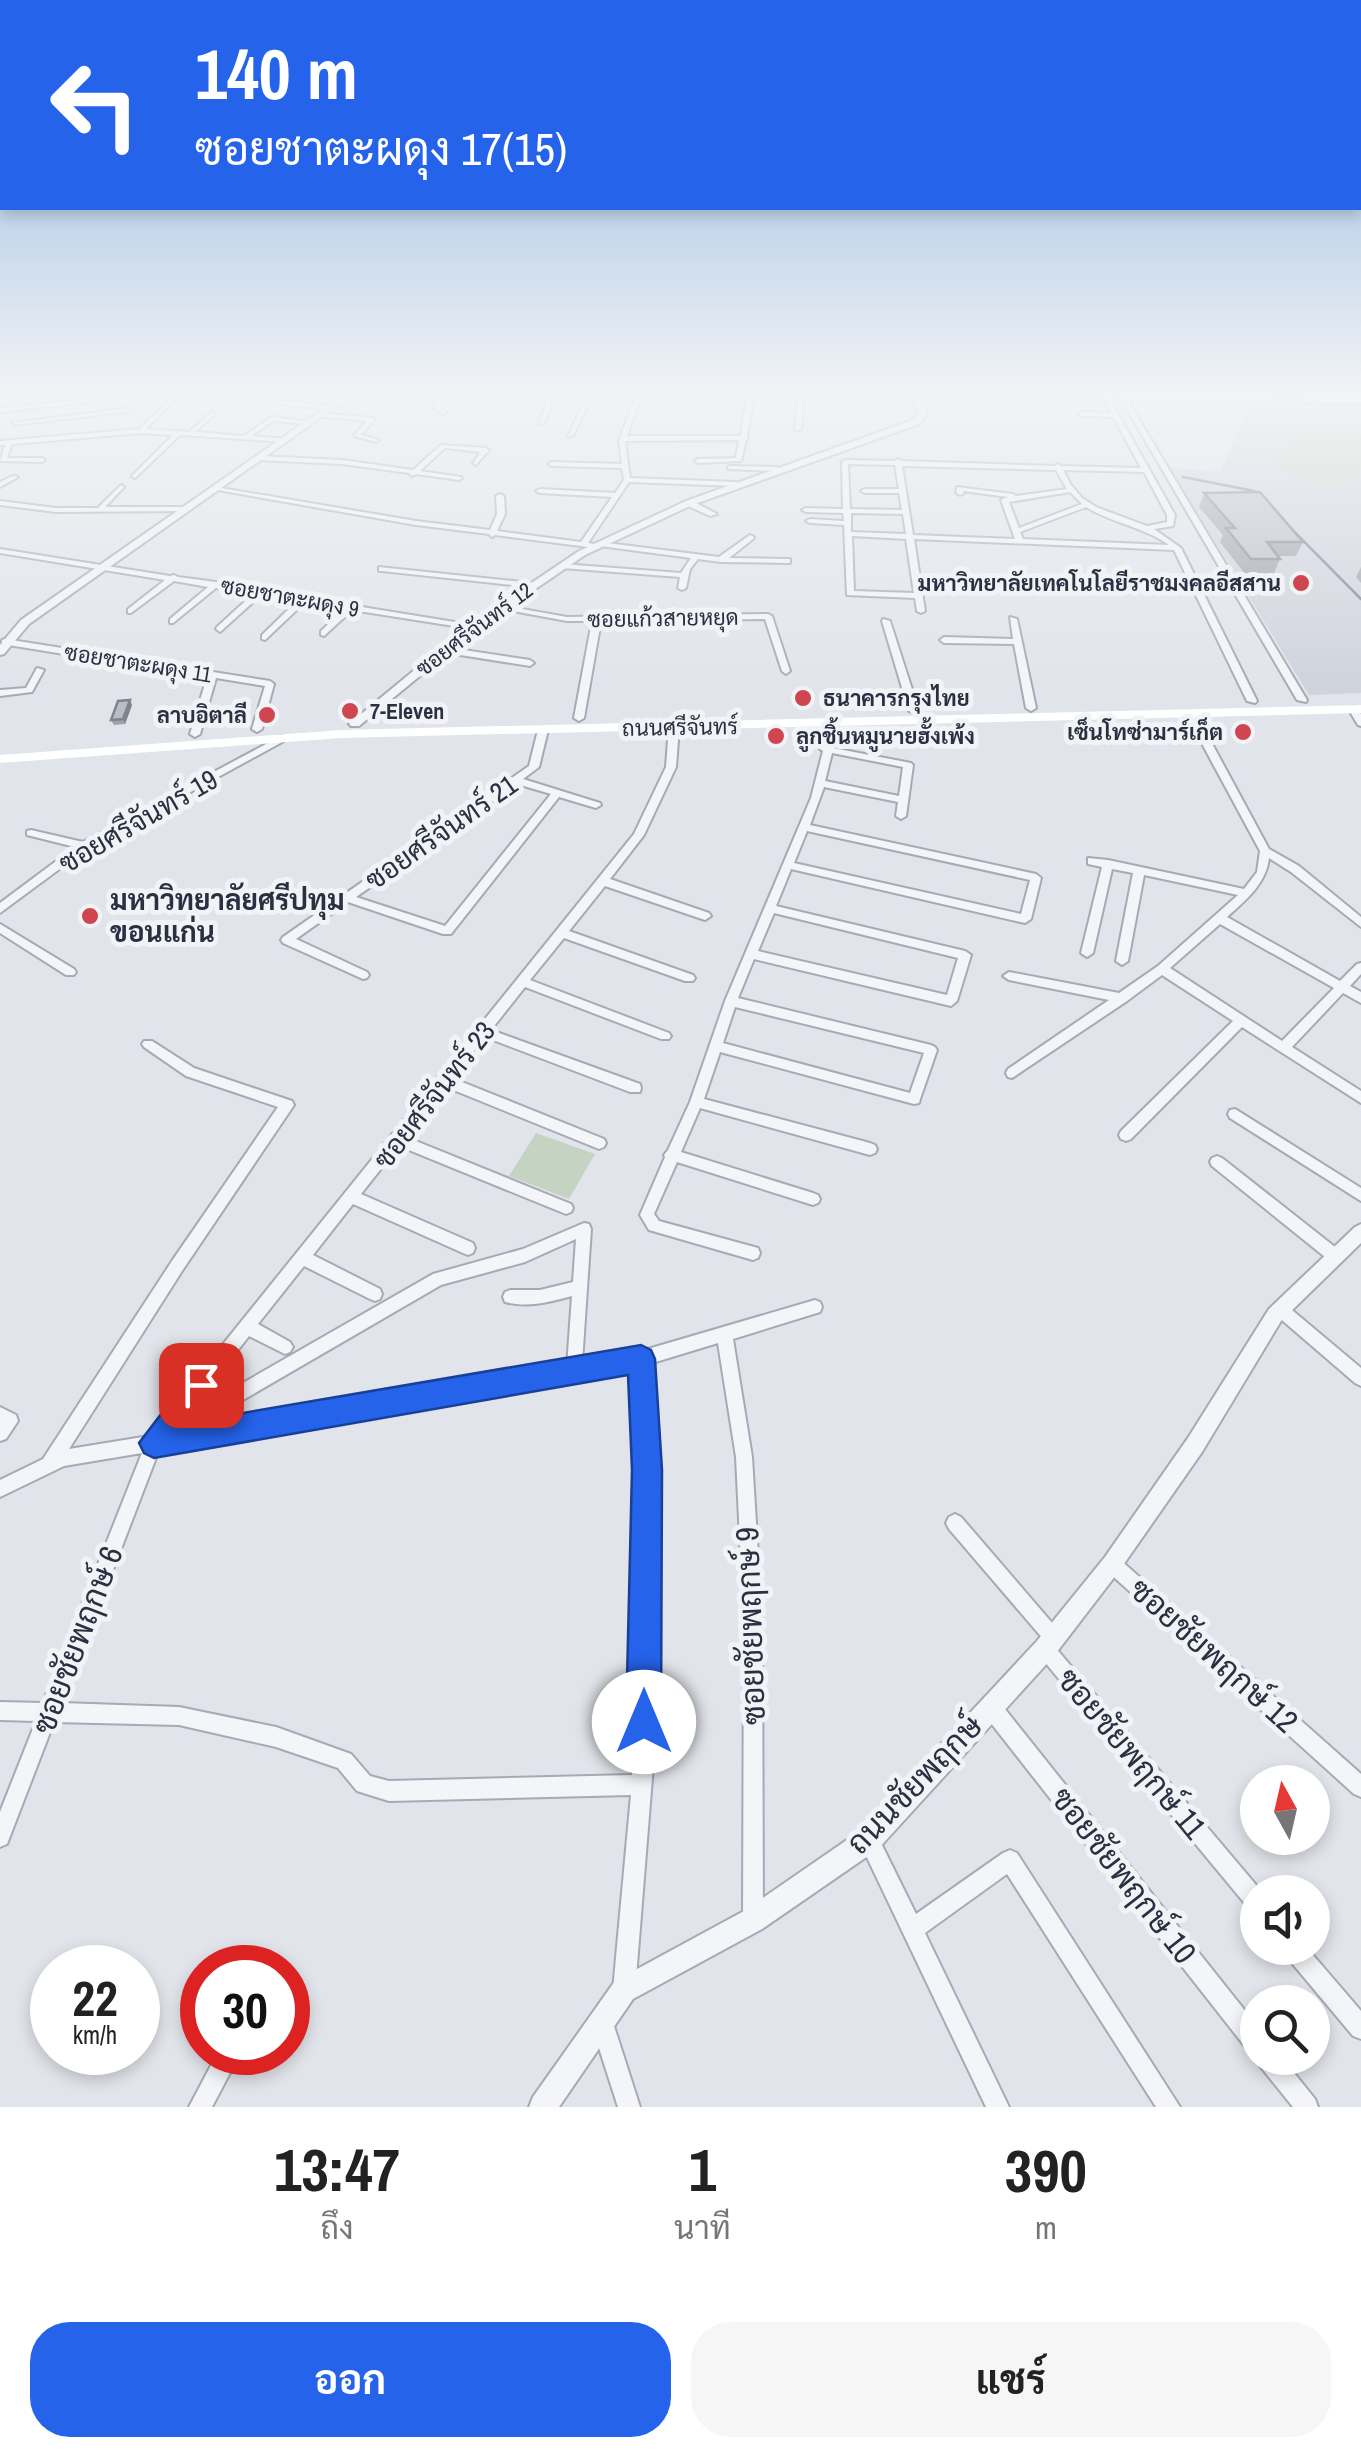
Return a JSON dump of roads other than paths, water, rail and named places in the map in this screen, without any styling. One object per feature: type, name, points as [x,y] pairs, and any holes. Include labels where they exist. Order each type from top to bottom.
[{"type":"main road","name":"ถนนศรีจันทร์","points":[[0,748],[257,730],[543,730],[1190,714],[1302,700],[1359,710]]},
{"type":"main road","name":"ถนนศรีจันทร์","points":[[0,759],[281,739],[351,729],[580,718],[1031,708],[1254,706],[1359,710]]},
{"type":"street","points":[[101,507],[116,492]]},
{"type":"street","points":[[3,647],[25,622],[210,492]]},
{"type":"street","points":[[235,492],[492,534],[634,552],[787,561]]},
{"type":"street","points":[[565,492],[615,495]]},
{"type":"street","points":[[593,545],[617,492]]},
{"type":"street","name":"ซอยศรีจันทร์ 12","points":[[351,729],[472,628],[593,545],[714,492]]},
{"type":"street","points":[[846,492],[850,592],[919,596]]},
{"type":"street","points":[[902,492],[921,611]]},
{"type":"street","points":[[995,492],[1013,496],[1063,492]]},
{"type":"street","points":[[1067,492],[1083,506],[1162,534],[1178,548],[1254,706]]},
{"type":"street","points":[[1148,528],[1170,524],[1171,514],[1159,492]]},
{"type":"street","points":[[1176,492],[1302,700]]},
{"type":"street","points":[[492,534],[501,514],[500,496]]},
{"type":"street","points":[[1013,496],[1003,505],[1020,542]]},
{"type":"street","points":[[689,502],[713,514]]},
{"type":"street","points":[[0,503],[187,509]]},
{"type":"street","points":[[1017,531],[1083,506]]},
{"type":"street","points":[[806,510],[906,512]]},
{"type":"street","points":[[810,521],[847,522]]},
{"type":"street","points":[[848,534],[1178,548]]},
{"type":"street","points":[[1150,547],[1162,534]]},
{"type":"street","points":[[721,560],[750,537]]},
{"type":"street","name":"ซอยชาตะผดุง 9","points":[[0,550],[472,628]]},
{"type":"street","points":[[682,582],[697,556]]},
{"type":"street","points":[[562,566],[682,582]]},
{"type":"street","points":[[382,569],[532,585]]},
{"type":"street","points":[[131,611],[174,577]]},
{"type":"street","points":[[654,582],[682,582]]},
{"type":"street","points":[[173,621],[216,584]]},
{"type":"street","points":[[220,628],[260,592]]},
{"type":"street","points":[[265,637],[304,600]]},
{"type":"street","name":"ซอยแก้วสายหยุด","points":[[502,607],[550,618],[768,616],[786,670]]},
{"type":"street","points":[[324,633],[350,608]]},
{"type":"street","points":[[580,718],[598,619]]},
{"type":"street","points":[[1013,619],[1031,708]]},
{"type":"street","points":[[886,621],[914,711]]},
{"type":"street","points":[[944,640],[1017,642]]},
{"type":"street","name":"ซอยชาตะผดุง 11","points":[[3,647],[270,684],[257,730]]},
{"type":"street","points":[[444,650],[530,663]]},
{"type":"street","points":[[0,693],[29,690],[40,670]]},
{"type":"street","points":[[194,734],[212,675]]},
{"type":"street","points":[[1190,714],[1265,851],[1294,868],[1361,923]]},
{"type":"street","points":[[753,1253],[654,1226],[647,1214],[696,1102],[731,1002],[804,827],[819,783],[826,723]]},
{"type":"street","name":"ซอยศรีจันทร์ 23","points":[[154,1443],[354,1198],[639,836],[671,768],[674,727]]},
{"type":"street","name":"ซอยศรีจันทร์ 21","points":[[364,975],[287,940],[534,767],[543,730]]},
{"type":"street","name":"ซอยศรีจันทร์ 19","points":[[0,909],[84,846],[281,739]]},
{"type":"street","points":[[826,747],[908,764],[901,816]]},
{"type":"street","points":[[515,780],[596,806]]},
{"type":"street","points":[[819,783],[903,800]]},
{"type":"street","points":[[347,898],[447,931],[557,794]]},
{"type":"street","points":[[788,865],[1022,920],[1036,878],[804,827]]},
{"type":"street","points":[[31,833],[84,846]]},
{"type":"street","points":[[1012,1074],[1162,970],[1247,892],[1262,872],[1265,851]]},
{"type":"street","points":[[1092,861],[1247,892]]},
{"type":"street","points":[[1087,952],[1108,864]]},
{"type":"street","points":[[1122,961],[1139,870]]},
{"type":"street","points":[[603,881],[705,916]]},
{"type":"street","points":[[751,954],[951,1001],[965,955],[770,908]]},
{"type":"street","points":[[1219,918],[1361,998]]},
{"type":"street","points":[[0,928],[70,972]]},
{"type":"street","points":[[562,932],[690,978]]},
{"type":"street","points":[[1283,1048],[1361,967]]},
{"type":"street","points":[[1162,970],[1361,1098]]},
{"type":"street","points":[[1009,976],[1123,998]]},
{"type":"street","points":[[524,982],[665,1036]]},
{"type":"street","points":[[716,1046],[914,1098],[932,1050],[731,1002]]},
{"type":"street","points":[[1126,1135],[1241,1020]]},
{"type":"street","points":[[484,1032],[634,1088]]},
{"type":"street","points":[[50,1463],[287,1105],[190,1072],[148,1044]]},
{"type":"street","points":[[445,1081],[599,1143]]},
{"type":"street","points":[[696,1102],[870,1149]]},
{"type":"street","points":[[1234,1114],[1361,1195]]},
{"type":"street","points":[[399,1140],[566,1208]]},
{"type":"street","points":[[671,1156],[813,1199]]},
{"type":"street","points":[[1217,1162],[1335,1256]]},
{"type":"street","points":[[354,1198],[468,1248]]},
{"type":"street","points":[[154,1443],[438,1279],[525,1256],[584,1229],[574,1373]]},
{"type":"street","name":"ถนนชัยพฤกษ์","points":[[542,2107],[624,1990],[754,1920],[869,1840],[1049,1643],[1112,1564],[1195,1445],[1280,1310],[1361,1232]]},
{"type":"street","points":[[304,1258],[375,1294]]},
{"type":"street","points":[[510,1297],[540,1298],[580,1287]]},
{"type":"street","points":[[0,1489],[50,1463],[574,1373],[641,1359],[815,1307]]},
{"type":"street","points":[[1280,1310],[1358,1369]]},
{"type":"street","points":[[248,1327],[284,1347]]},
{"type":"street","name":"ซอยชัยพฤกษ์ 9","points":[[724,1333],[744,1457],[754,1622],[754,1920]]},
{"type":"street","points":[[624,1990],[644,1753],[647,1470],[641,1359]]},
{"type":"street","points":[[0,1416],[10,1421],[0,1433]]},
{"type":"street","name":"ซอยชัยพฤกษ์ 6","points":[[0,1837],[154,1443]]},
{"type":"street","name":"ซอยชัยพฤกษ์ 11","points":[[955,1523],[1240,1882]]},
{"type":"street","name":"ซอยชัยพฤกษ์ 12","points":[[1112,1564],[1361,1787]]},
{"type":"street","name":"ซอยชัยพฤกษ์ 10","points":[[990,1706],[1240,2021]]},
{"type":"street","points":[[0,1710],[179,1716],[276,1737],[344,1762],[364,1784],[389,1791],[639,1784]]},
{"type":"street","points":[[869,1840],[998,2107]]},
{"type":"street","points":[[913,1929],[1010,1860],[1168,2107]]},
{"type":"street","points":[[1308,1965],[1361,2028]]},
{"type":"street","points":[[602,2023],[628,2107]]},
{"type":"street","points":[[200,2107],[217,2075]]},
{"type":"street","points":[[1281,2075],[1306,2107]]},
{"type":"tram line","points":[[1255,492],[1361,599]]},
{"type":"place","name":"มหาวิทยาลัยเทคโนโลยีราชมงคลอีสสาน","points":[[1301,583]]},
{"type":"place","name":"ธนาคารกรุงไทย","points":[[803,698]]},
{"type":"place","name":"7-Eleven","points":[[350,711]]},
{"type":"place","name":"ลาบอิตาลี","points":[[267,715]]},
{"type":"place","name":"เซ็นโทซ่ามาร์เก็ต","points":[[1243,732]]},
{"type":"place","name":"ลูกชิ้นหมูนายฮั้งเพ้ง","points":[[776,736]]},
{"type":"place","name":"มหาวิทยาลัยศรีปทุม ขอนแก่น","points":[[90,916]]}]
